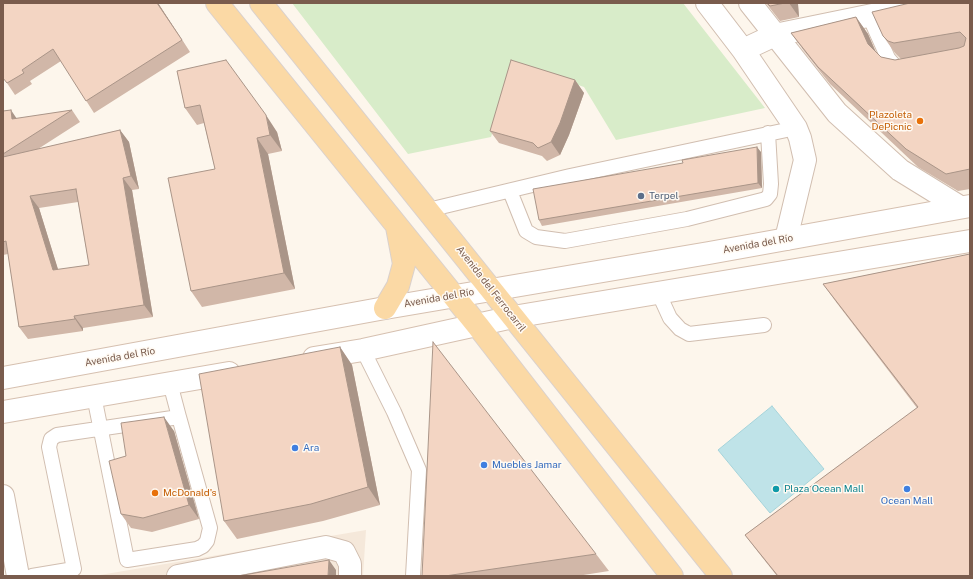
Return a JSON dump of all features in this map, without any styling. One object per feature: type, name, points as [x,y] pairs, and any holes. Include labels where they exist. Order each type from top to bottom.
[{"type":"main road","name":"Avenida del Ferrocarril","points":[[261,3],[721,576]]},
{"type":"main road","points":[[706,3],[743,50],[796,128],[805,160],[786,239]]},
{"type":"main road","points":[[750,3],[837,113],[900,170],[965,206]]},
{"type":"main road","points":[[743,50],[775,35],[931,3]]},
{"type":"main road","points":[[219,4],[478,326],[672,576]]},
{"type":"main road","name":"Avenida del Río","points":[[3,378],[385,308],[786,239],[965,206]]},
{"type":"main road","points":[[385,308],[398,286],[404,264],[396,224]]},
{"type":"main road","points":[[294,362],[363,350],[478,326],[513,317],[659,294],[970,241]]},
{"type":"main road","points":[[3,412],[247,370]]},
{"type":"main road","points":[[3,496],[18,576]]},
{"type":"main road","points":[[178,576],[326,547],[344,552],[350,564],[350,576]]},
{"type":"lane","points":[[869,16],[888,58],[895,66],[906,69],[913,68]]},
{"type":"lane","points":[[428,210],[570,176],[796,128]]},
{"type":"lane","points":[[510,190],[526,231],[536,237],[565,241],[687,219],[766,199],[770,194],[771,184],[768,133]]},
{"type":"lane","points":[[659,294],[670,318],[680,329],[688,334],[764,325]]},
{"type":"lane","points":[[363,350],[394,412],[419,470],[413,576]]},
{"type":"lane","points":[[94,396],[127,560],[197,549],[203,546],[207,541],[210,528],[170,383]]},
{"type":"lane","points":[[32,576],[74,569],[50,447],[51,439],[57,435],[179,417]]},
{"type":"shaded area","points":[[366,530],[363,576],[94,576]]},
{"type":"green space","points":[[292,3],[683,3],[765,108],[616,140],[584,87],[515,64],[491,137],[408,154]]},
{"type":"water","points":[[772,406],[824,469],[770,513],[718,450]]},
{"type":"building","points":[[4,3],[157,3],[182,40],[86,101],[53,49],[22,70],[24,73],[7,83],[3,78]]},
{"type":"building","points":[[767,3],[785,3],[770,6]]},
{"type":"building","name":"Plazoleta DePicnic","points":[[910,3],[970,3],[970,169],[946,174],[906,149],[818,67],[791,33],[856,17],[868,44],[881,57],[895,60],[964,46],[966,38],[960,32],[894,43],[888,41],[883,36],[872,12]]},
{"type":"building","points":[[226,60],[266,115],[270,135],[257,138],[284,273],[191,291],[168,178],[215,169],[200,105],[185,108],[177,71]]},
{"type":"building","points":[[511,60],[575,80],[560,123],[551,142],[538,148],[533,143],[490,131]]},
{"type":"building","points":[[11,110],[12,119],[72,110],[3,154],[3,111]]},
{"type":"building","points":[[120,130],[131,176],[123,178],[144,305],[74,316],[75,319],[19,327],[6,241],[3,242],[3,157]],"holes":[[[76,189],[89,265],[53,270],[30,196]]]},
{"type":"building","points":[[757,147],[758,183],[539,220],[533,189],[683,163],[682,160]]},
{"type":"building","name":"Ocean Mall","points":[[970,254],[970,576],[778,576],[745,535],[918,407],[823,284]]},
{"type":"building","name":"Muebles Jamar","points":[[433,342],[596,554],[445,576],[422,576]]},
{"type":"building","name":"Ara","points":[[340,347],[368,487],[311,504],[224,521],[199,374]]},
{"type":"building","name":"McDonald's","points":[[164,417],[189,505],[143,518],[121,514],[109,461],[126,456],[121,423]]},
{"type":"building","points":[[329,560],[328,576],[238,576]]},
{"type":"place","name":"Plazoleta DePicnic","points":[[920,121]]},
{"type":"place","name":"Terpel","points":[[641,196]]},
{"type":"place","name":"Ara","points":[[295,448]]},
{"type":"place","name":"Muebles Jamar","points":[[484,465]]},
{"type":"place","name":"Plaza Ocean Mall","points":[[776,489]]},
{"type":"place","name":"Ocean Mall","points":[[907,489]]},
{"type":"place","name":"McDonald's","points":[[155,493]]}]
